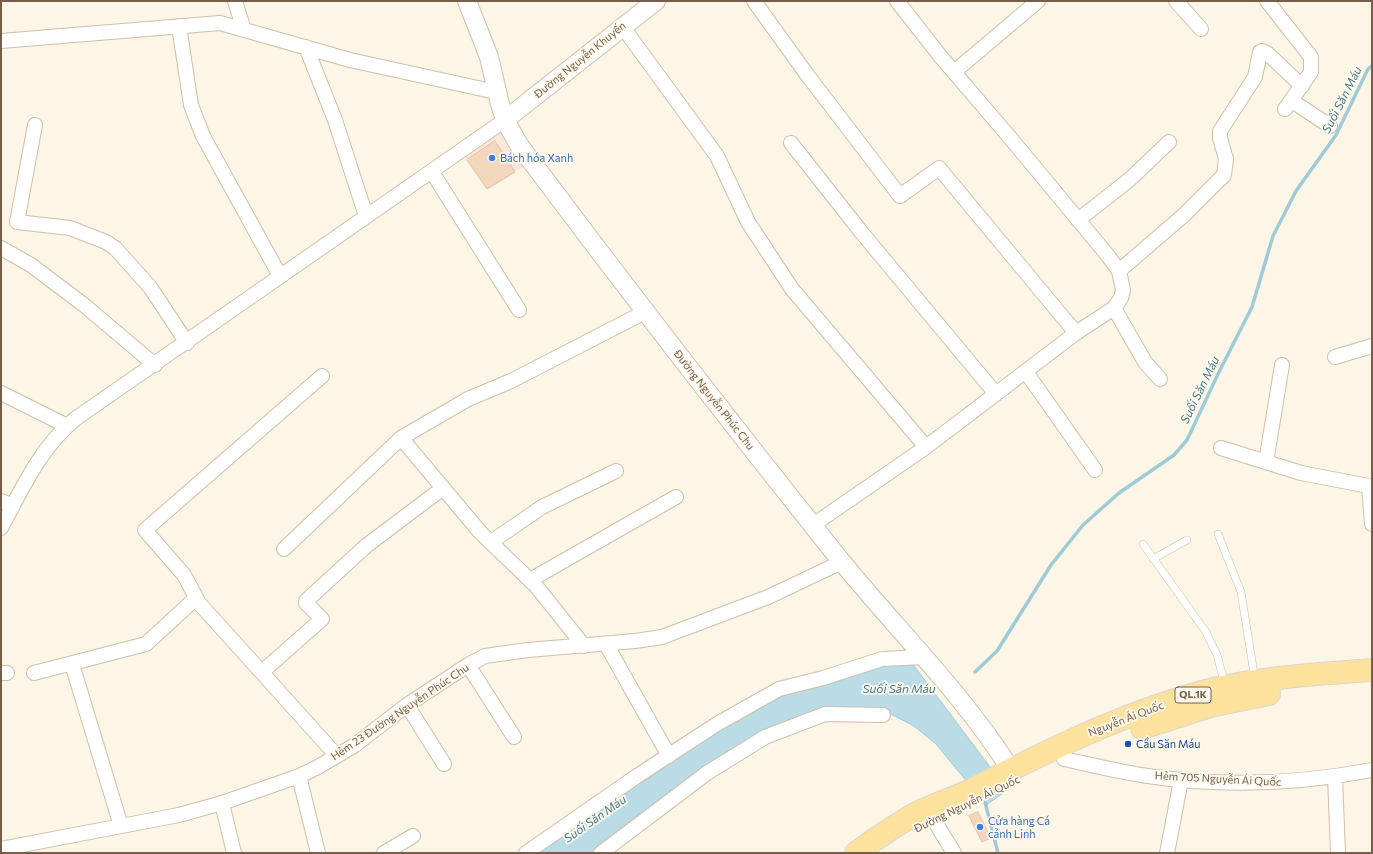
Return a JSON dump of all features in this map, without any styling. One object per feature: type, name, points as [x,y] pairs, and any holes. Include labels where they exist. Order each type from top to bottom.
[{"type":"main road","name":"Nguyễn Ái Quốc","points":[[1013,774],[1094,731],[1139,713],[1198,693],[1256,682],[1372,670]]},
{"type":"main road","name":"Nguyễn Ái Quốc","points":[[1064,759],[1153,724],[1210,706],[1272,694],[1372,684]]},
{"type":"main road","name":"Đường Nguyễn Ái Quốc","points":[[873,853],[900,837],[934,820],[961,802],[1013,774],[1064,759]]},
{"type":"main road","name":"Đường Nguyễn Ái Quốc","points":[[856,853],[887,831],[918,812],[961,802]]},
{"type":"street","points":[[235,1],[244,30]]},
{"type":"street","name":"Đường Nguyễn Phúc Chu","points":[[467,1],[489,56],[496,92],[506,120],[519,146],[645,312],[842,562],[944,679],[974,716],[1013,774]]},
{"type":"street","name":"Đường Nguyễn Khuyến","points":[[506,120],[622,26],[656,1]]},
{"type":"street","points":[[754,1],[808,76],[900,196],[939,168],[1076,333]]},
{"type":"street","points":[[813,525],[926,446],[1076,333],[1114,308],[1121,298],[1123,290],[1119,271],[897,1]]},
{"type":"street","points":[[954,72],[1038,1]]},
{"type":"street","points":[[1176,1],[1201,29]]},
{"type":"street","points":[[1267,1],[1311,57],[1311,72],[1289,105],[1330,126]]},
{"type":"street","points":[[1,41],[220,23],[350,60],[496,92]]},
{"type":"street","points":[[179,26],[192,105],[203,136],[280,276]]},
{"type":"street","points":[[622,26],[717,156],[732,184],[748,222],[792,289],[926,446]]},
{"type":"street","points":[[306,47],[334,120],[366,216]]},
{"type":"street","points":[[1119,271],[1184,215],[1224,175],[1226,159],[1220,138],[1220,131],[1255,77],[1260,52],[1262,51],[1268,54],[1302,86]]},
{"type":"street","points":[[1,528],[7,503],[53,439],[67,426],[366,216],[506,120]]},
{"type":"street","points":[[35,125],[17,222],[70,228],[94,236],[115,248],[150,287],[187,343]]},
{"type":"street","points":[[1078,220],[1129,180],[1169,142]]},
{"type":"street","points":[[791,143],[862,233],[996,394]]},
{"type":"street","points":[[432,172],[519,310]]},
{"type":"street","points":[[1,248],[37,269],[84,305],[155,365]]},
{"type":"street","points":[[1114,308],[1145,362],[1160,379]]},
{"type":"street","points":[[284,549],[401,438],[468,399],[511,381],[645,312]]},
{"type":"street","points":[[1335,357],[1372,346]]},
{"type":"street","points":[[1266,462],[1282,365]]},
{"type":"street","points":[[1026,372],[1095,470]]},
{"type":"street","points":[[322,376],[145,530],[184,575],[199,603],[337,756]]},
{"type":"street","points":[[1,393],[67,426]]},
{"type":"street","points":[[401,438],[491,542],[530,580],[584,646]]},
{"type":"street","points":[[1221,448],[1301,473],[1369,486],[1372,524]]},
{"type":"street","points":[[491,542],[542,507],[616,471]]},
{"type":"street","points":[[262,672],[322,619],[306,603],[306,601],[366,546],[443,488]]},
{"type":"street","points":[[530,580],[676,497]]},
{"type":"street","name":"Hẻm 23 Đường Nguyễn Phúc Chu","points":[[1,849],[179,815],[222,803],[299,776],[337,756],[355,745],[407,705],[468,665],[486,656],[646,640],[686,629],[768,597],[842,562]]},
{"type":"street","points":[[34,673],[146,644],[196,598]]},
{"type":"street","points":[[606,644],[669,756]]},
{"type":"street","points":[[526,853],[717,724],[779,689],[823,678],[882,659],[924,657]]},
{"type":"street","points":[[72,664],[121,826]]},
{"type":"street","points":[[468,665],[514,737]]},
{"type":"street","points":[[407,705],[444,764]]},
{"type":"street","points":[[601,853],[707,773],[764,736],[825,714],[883,715]]},
{"type":"street","name":"Hẻm 705 Nguyễn Ái Quốc","points":[[1064,759],[1137,774],[1181,780],[1275,783],[1335,777],[1372,770]]},
{"type":"street","points":[[299,776],[318,853]]},
{"type":"street","points":[[1335,777],[1338,853]]},
{"type":"street","points":[[1167,853],[1181,780]]},
{"type":"street","points":[[222,803],[234,853]]},
{"type":"street","points":[[934,820],[954,853]]},
{"type":"street","points":[[384,853],[413,836]]},
{"type":"lane","points":[[1218,534],[1241,592],[1256,682]]},
{"type":"lane","points":[[1153,559],[1188,540]]},
{"type":"lane","points":[[1143,544],[1210,638],[1217,655],[1225,687]]},
{"type":"shaded area","name":"Bách hóa Xanh","points":[[503,129],[525,166],[487,189],[464,156]]},
{"type":"water","name":"Suối Săn Máu","points":[[912,663],[993,771],[1005,792],[986,805],[936,744],[914,726],[885,711],[824,710],[662,803],[593,853],[533,853],[671,759],[780,694],[882,664]]},
{"type":"building","name":"Bách hóa Xanh","points":[[495,141],[515,172],[487,189],[467,160]]},
{"type":"building","points":[[978,812],[991,838],[982,842],[969,816]]},
{"type":"waterway","name":"Suối Săn Máu","points":[[975,672],[997,651],[1051,565],[1083,525],[1119,493],[1174,455],[1187,440],[1252,307],[1273,236],[1296,191],[1336,135],[1368,69],[1372,66]]},
{"type":"waterway","points":[[985,802],[998,853]]},
{"type":"place","name":"Bách hóa Xanh","points":[[492,158]]},
{"type":"place","name":"Cầu Săn Máu","points":[[1128,744]]},
{"type":"place","name":"Cửa hàng Cá cảnh Linh","points":[[980,827]]}]
